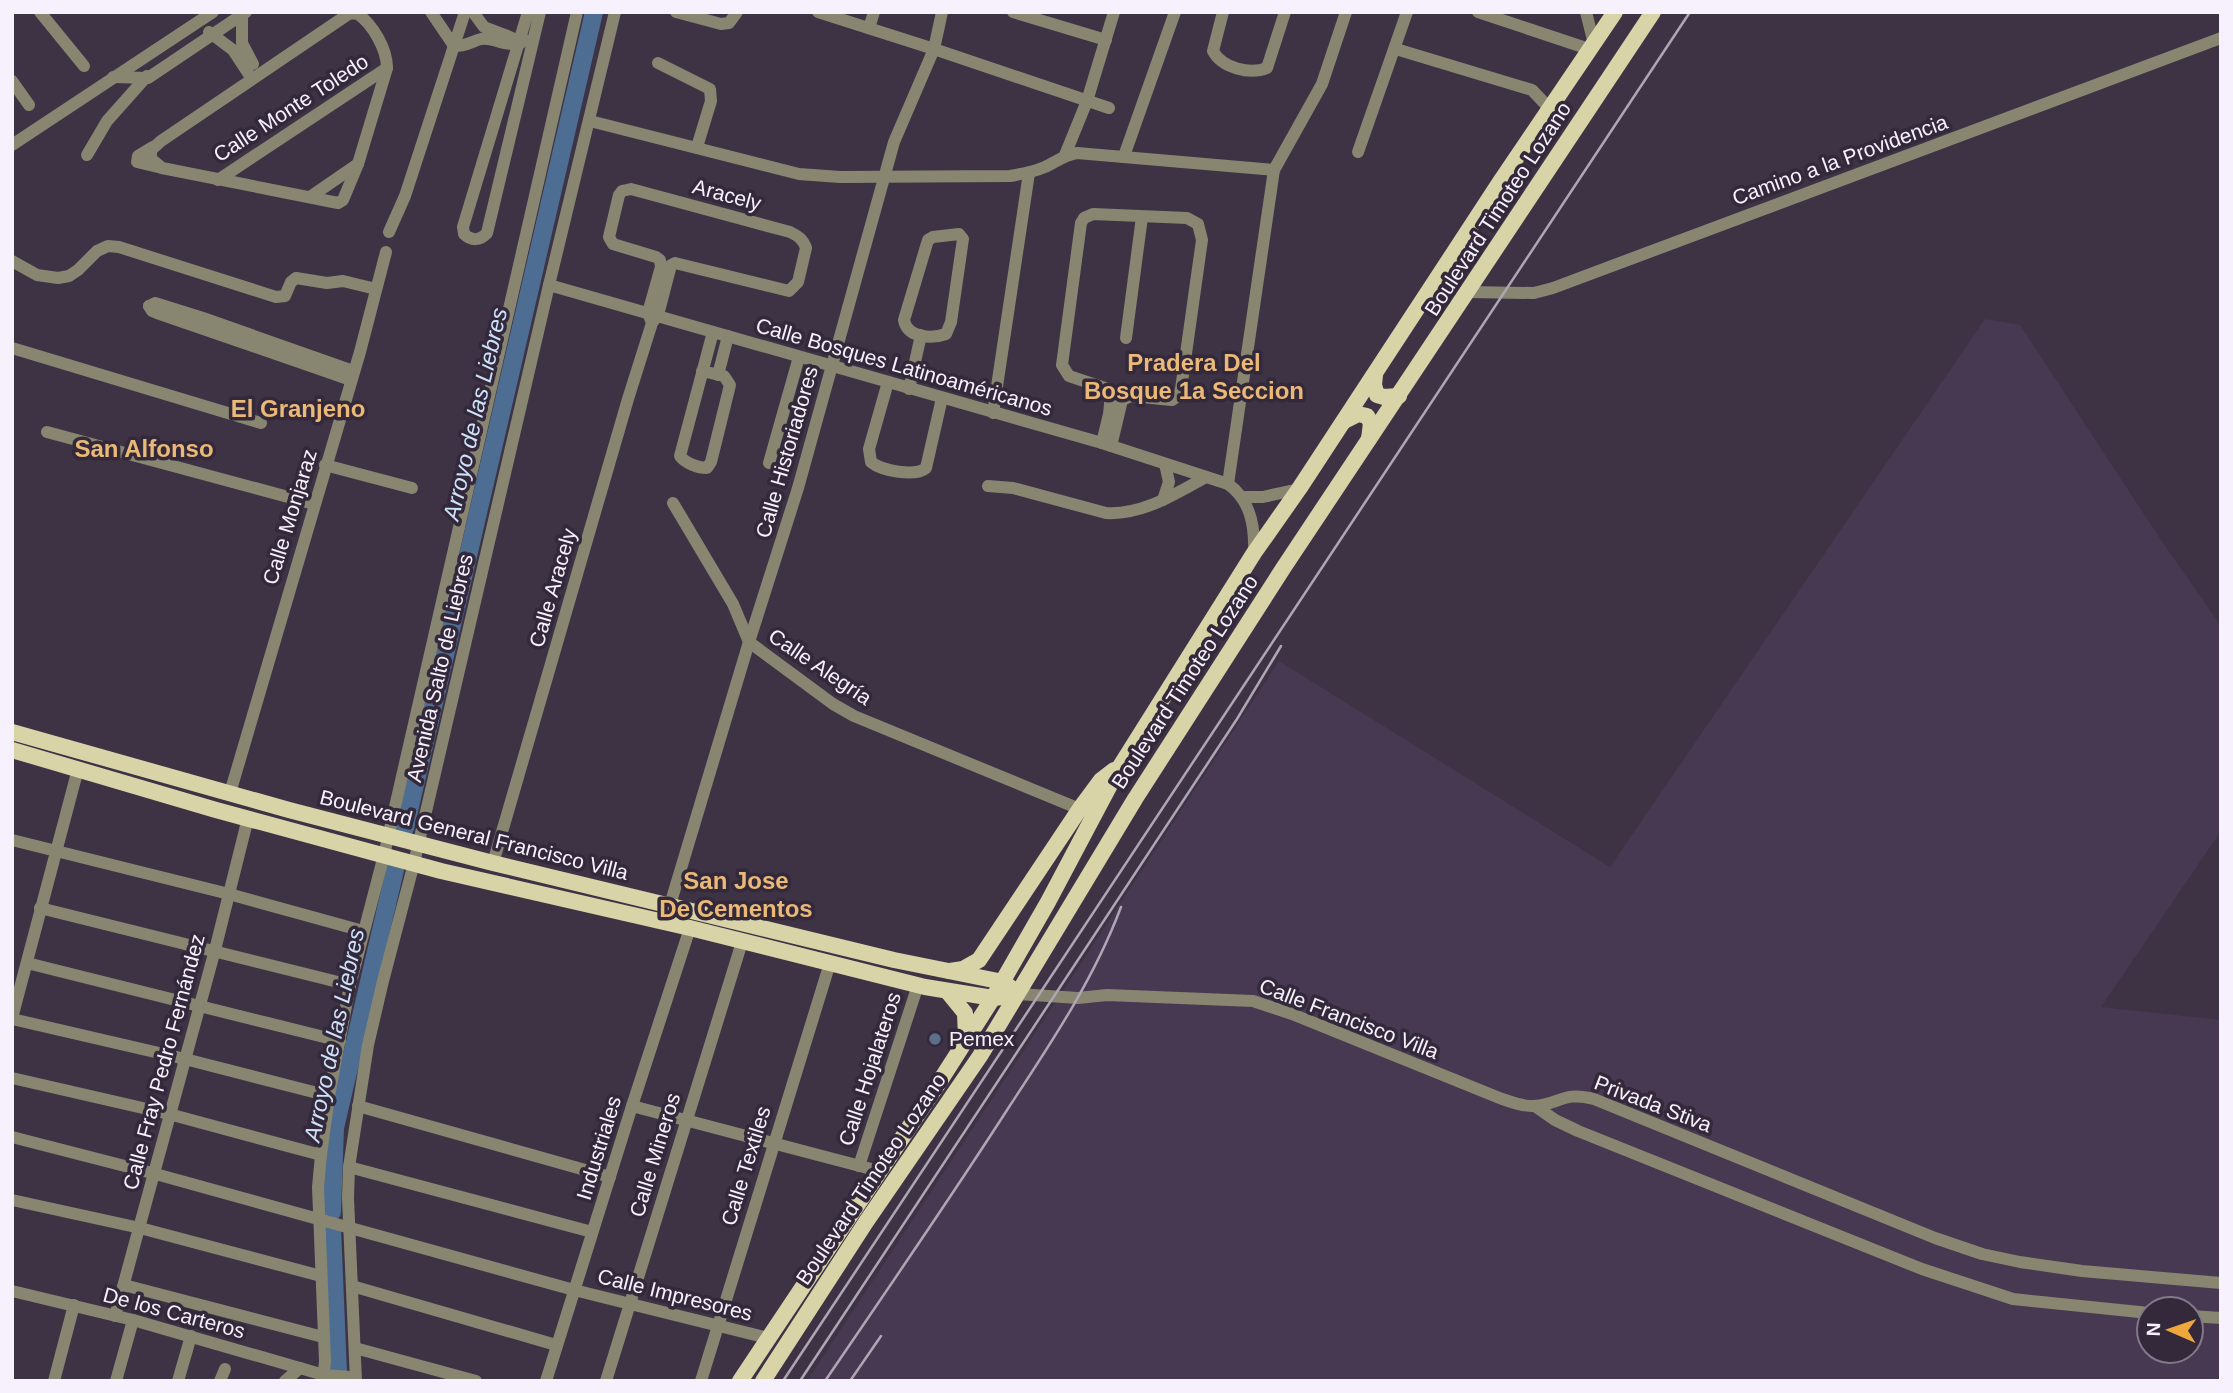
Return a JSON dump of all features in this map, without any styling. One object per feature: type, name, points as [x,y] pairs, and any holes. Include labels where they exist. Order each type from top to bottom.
[{"type":"main road","name":"Boulevard Timoteo Lozano","points":[[740,1381],[1003,982],[1048,902],[1087,812],[1119,768],[1254,553],[1615,12]]},
{"type":"main road","name":"Boulevard Timoteo Lozano","points":[[763,1381],[866,1222],[980,1055],[1135,799],[1284,567],[1653,12]]},
{"type":"main road","points":[[1375,375],[1377,394],[1384,397],[1399,396]]},
{"type":"main road","points":[[1343,421],[1358,414],[1367,416],[1371,423],[1368,441]]},
{"type":"main road","name":"Boulevard General Francisco Villa","points":[[12,732],[493,863],[1003,982],[1018,994]]},
{"type":"main road","name":"Boulevard General Francisco Villa","points":[[12,750],[248,818],[508,887],[690,928],[918,985],[993,998],[1018,994]]},
{"type":"main road","points":[[947,971],[963,969],[979,960],[1087,812]]},
{"type":"main road","points":[[947,991],[965,1013],[965,1040]]},
{"type":"street","points":[[40,12],[84,66]]},
{"type":"street","points":[[431,12],[454,46]]},
{"type":"street","points":[[389,232],[405,196],[464,12]]},
{"type":"street","points":[[473,12],[483,33],[507,45],[534,35]]},
{"type":"street","points":[[528,12],[463,227],[464,234],[471,239],[479,239],[487,233],[540,12]]},
{"type":"street","name":"Avenida Salto de Liebres","points":[[324,1378],[321,1276],[323,1221],[318,1186],[329,1096],[350,985],[363,931],[387,855],[577,12]]},
{"type":"street","name":"Avenida Salto de Liebres","points":[[354,1380],[355,1348],[348,1227],[349,1167],[358,1106],[410,862],[615,12]]},
{"type":"street","points":[[676,12],[722,24],[729,23],[737,12]]},
{"type":"street","points":[[818,12],[1109,108]]},
{"type":"street","points":[[869,28],[874,12]]},
{"type":"street","name":"Calle Historiadores","points":[[670,905],[798,488],[894,142],[934,49],[942,12]]},
{"type":"street","points":[[1013,12],[1106,40]]},
{"type":"street","points":[[1065,155],[1087,101],[1114,12]]},
{"type":"street","points":[[1125,156],[1175,12]]},
{"type":"street","points":[[1223,12],[1213,51],[1220,60],[1251,72],[1266,68],[1285,12]]},
{"type":"street","points":[[1228,484],[1274,170],[1322,84],[1346,12]]},
{"type":"street","points":[[1358,152],[1407,12]]},
{"type":"street","points":[[1478,12],[1591,46],[1587,12]]},
{"type":"street","points":[[350,13],[358,14],[368,23],[386,54],[387,68],[358,164],[343,201],[162,168],[151,159],[153,147],[350,13]]},
{"type":"street","points":[[87,155],[119,105],[148,78],[244,14]]},
{"type":"street","points":[[244,14],[242,43],[256,77]]},
{"type":"street","points":[[12,145],[209,15],[212,35],[233,50],[256,77]]},
{"type":"street","points":[[454,46],[471,44],[483,33]]},
{"type":"street","name":"Camino a la Providencia","points":[[1467,292],[1534,293],[1553,288],[2221,38]]},
{"type":"street","points":[[520,42],[528,57]]},
{"type":"street","points":[[1396,48],[1532,89],[1550,109]]},
{"type":"street","points":[[137,61],[148,78]]},
{"type":"street","points":[[658,63],[710,89],[711,101],[697,147]]},
{"type":"street","name":"Calle Monte Toledo","points":[[218,180],[387,68]]},
{"type":"street","points":[[113,77],[148,78]]},
{"type":"street","points":[[12,81],[29,105]]},
{"type":"street","points":[[590,121],[799,174],[827,177],[994,176],[1029,173],[1046,167],[1065,155],[1077,153],[1274,170]]},
{"type":"street","points":[[310,197],[358,164]]},
{"type":"street","points":[[993,413],[1029,173]]},
{"type":"street","name":"Aracely","points":[[631,189],[790,232],[802,239],[806,248],[798,282],[789,291],[675,263],[671,265],[653,317],[660,260],[613,244],[609,237],[619,195],[625,190],[631,189]]},
{"type":"street","points":[[1093,214],[1187,218],[1198,224],[1202,240],[1179,395],[1168,400],[1130,396],[1124,398],[1106,445],[1111,394],[1105,388],[1069,376],[1062,365],[1081,223],[1084,218],[1093,214]]},
{"type":"street","points":[[1126,338],[1142,217]]},
{"type":"street","points":[[959,234],[963,239],[949,329],[939,337],[921,335],[906,328],[904,320],[928,240],[959,234]]},
{"type":"street","points":[[12,261],[37,275],[58,278],[69,276],[97,251],[108,246],[119,247],[275,297],[285,296],[291,282],[296,278],[327,283],[343,281],[376,289]]},
{"type":"street","name":"Calle Monjaraz","points":[[230,793],[360,352],[386,251]]},
{"type":"street","name":"Calle Bosques Latinoaméricanos","points":[[549,285],[1106,445],[1228,484],[1244,497]]},
{"type":"street","name":"Calle Aracely","points":[[493,863],[653,317]]},
{"type":"street","points":[[189,319],[352,375]]},
{"type":"street","points":[[702,371],[724,376],[730,385],[711,462],[707,468],[683,460],[680,456],[702,371],[713,332]]},
{"type":"street","points":[[909,389],[921,335]]},
{"type":"street","points":[[718,375],[728,336]]},
{"type":"street","points":[[12,348],[261,423]]},
{"type":"street","points":[[769,463],[799,357]]},
{"type":"street","points":[[888,382],[869,449],[869,457],[876,466],[910,474],[924,471],[942,398]]},
{"type":"street","points":[[47,432],[314,504]]},
{"type":"street","points":[[1163,499],[1169,482],[1165,464]]},
{"type":"street","points":[[325,465],[412,488]]},
{"type":"street","points":[[988,486],[1013,488],[1106,513],[1121,514],[1136,512],[1206,477]]},
{"type":"street","points":[[1254,553],[1253,524],[1244,497],[1263,497],[1299,489]]},
{"type":"street","name":"Calle Alegría","points":[[673,503],[733,604],[749,642],[833,704],[855,716],[1087,812]]},
{"type":"street","points":[[78,769],[12,1019],[329,1096]]},
{"type":"street","name":"Calle Fray Pedro Fernández","points":[[115,1315],[215,950],[248,818]]},
{"type":"street","points":[[12,840],[229,894],[363,931]]},
{"type":"street","points":[[40,908],[350,985]]},
{"type":"street","name":"Industriales","points":[[546,1381],[690,928]]},
{"type":"street","name":"Calle Mineros","points":[[606,1381],[742,942]]},
{"type":"street","points":[[27,963],[340,1041]]},
{"type":"street","name":"Calle Textiles","points":[[701,1381],[716,1324],[830,964]]},
{"type":"street","name":"Calle Hojalateros","points":[[859,1166],[918,985]]},
{"type":"street","name":"Calle Francisco Villa","points":[[1018,994],[1078,998],[1107,995],[1253,1001],[1502,1099],[1535,1106]]},
{"type":"street","points":[[12,1078],[169,1114],[321,1155]]},
{"type":"street","name":"Privada Stiva","points":[[1535,1106],[1569,1096],[1594,1100],[1923,1233],[1982,1254],[2082,1271],[2221,1283]]},
{"type":"street","points":[[358,1106],[610,1177]]},
{"type":"street","points":[[632,1106],[879,1171]]},
{"type":"street","points":[[1535,1106],[1578,1131],[1901,1261],[1975,1288],[2013,1299],[2135,1311]]},
{"type":"street","name":"Calle Impresores","points":[[12,1137],[574,1290],[768,1338]]},
{"type":"street","points":[[349,1167],[592,1233]]},
{"type":"street","points":[[12,1200],[140,1228],[321,1276]]},
{"type":"street","points":[[124,1285],[323,1337]]},
{"type":"street","points":[[352,1286],[556,1345]]},
{"type":"street","name":"De los Carteros","points":[[12,1291],[191,1336],[300,1368],[324,1378],[354,1380]]},
{"type":"street","points":[[54,1381],[74,1305]]},
{"type":"street","points":[[116,1381],[132,1320]]},
{"type":"street","points":[[178,1381],[191,1336]]},
{"type":"street","points":[[355,1348],[476,1381]]},
{"type":"street","points":[[285,1381],[300,1368]]},
{"type":"shaded area","points":[[1985,319],[2020,325],[2161,540],[2221,626],[2221,831],[2101,1007],[2221,1020],[2221,1381],[807,1381],[1279,661],[1610,867]]},
{"type":"waterway","name":"Arroyo de las Liebres","points":[[405,828],[594,12]]},
{"type":"waterway","name":"Arroyo de las Liebres","points":[[332,1212],[335,1128],[395,870]]},
{"type":"waterway","name":"Arroyo de las Liebres","points":[[332,1228],[338,1372]]},
{"type":"railway","points":[[783,1381],[1690,12]]},
{"type":"railway","points":[[800,1381],[1237,719],[1281,646]]},
{"type":"railway","points":[[825,1381],[1056,1035],[1098,960],[1121,907]]},
{"type":"railway","points":[[850,1381],[881,1336]]},
{"type":"place","name":"Pemex","points":[[935,1039]]},
{"type":"district","name":"Pradera Del Bosque 1a Seccion","points":[[1194,377]]},
{"type":"district","name":"El Granjeno","points":[[298,409]]},
{"type":"district","name":"San Alfonso","points":[[144,449]]},
{"type":"district","name":"San Jose De Cementos","points":[[736,895]]}]
